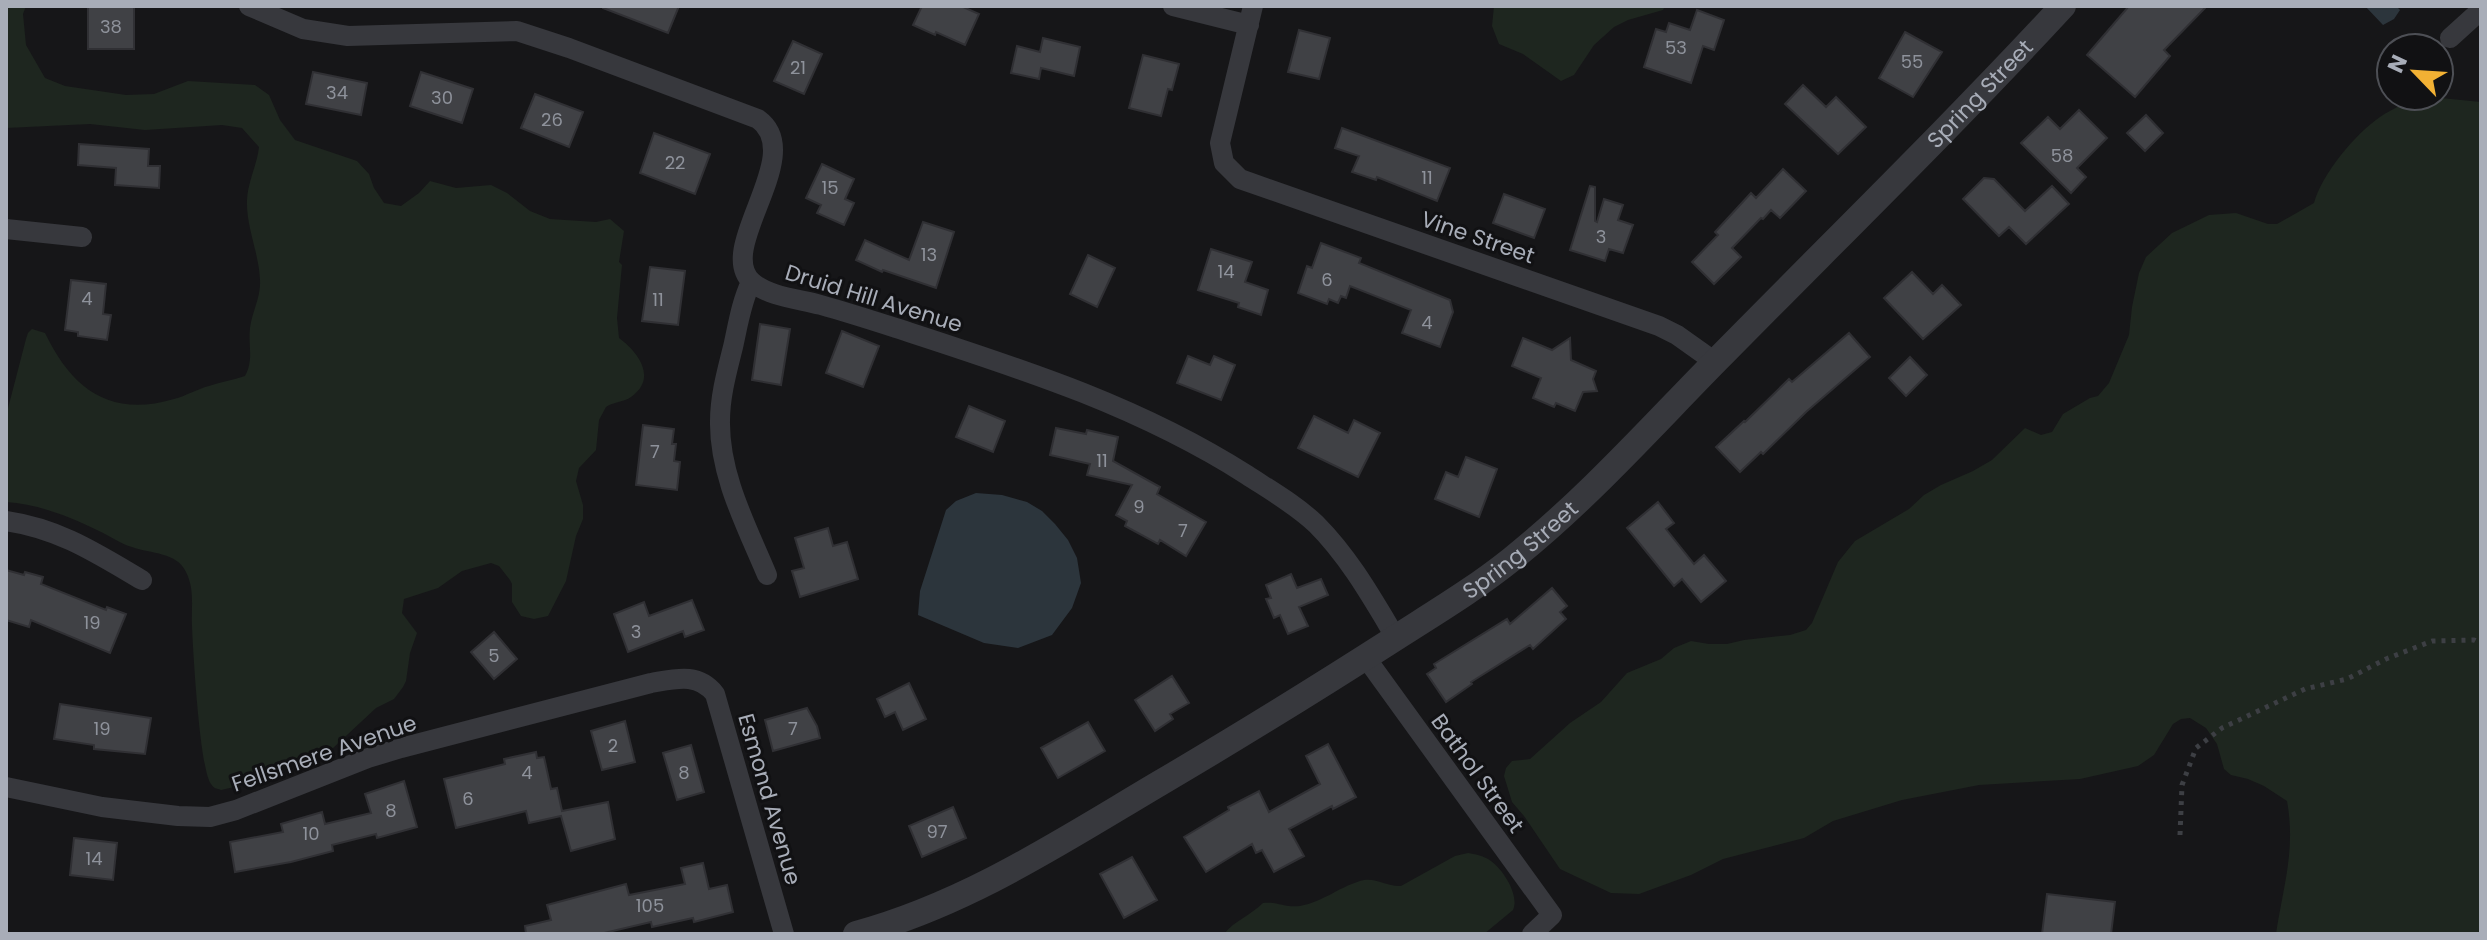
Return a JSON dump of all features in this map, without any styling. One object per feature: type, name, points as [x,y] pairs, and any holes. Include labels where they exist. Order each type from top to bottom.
[{"type":"street","name":"Druid Hill Avenue","points":[[249,6],[303,29],[348,36],[517,31],[753,116],[771,131],[775,148],[746,241],[744,264],[751,282],[767,290],[1073,387],[1180,436],[1268,489],[1313,522],[1355,571],[1396,638]]},
{"type":"street","points":[[1173,6],[1251,15]]},
{"type":"street","name":"Spring Street","points":[[856,934],[923,913],[1002,876],[1212,753],[1475,586],[1563,516],[1959,116],[2063,6]]},
{"type":"street","points":[[2455,33],[2481,10]]},
{"type":"street","name":"Vine Street","points":[[1251,15],[1221,135],[1220,149],[1224,163],[1233,174],[1247,182],[1659,326],[1715,362]]},
{"type":"street","points":[[6,229],[82,237]]},
{"type":"street","points":[[751,282],[742,304],[727,371],[720,419],[721,439],[734,493],[767,575]]},
{"type":"street","points":[[6,521],[63,535],[142,580]]},
{"type":"street","name":"Bathol Street","points":[[1366,658],[1552,915],[1532,934]]},
{"type":"street","name":"Fellsmere Avenue","points":[[6,787],[102,807],[210,817],[401,748],[651,683],[685,678],[702,681]]},
{"type":"street","name":"Esmond Avenue","points":[[702,681],[715,694],[784,934]]},
{"type":"path","points":[[2180,835],[2182,785],[2196,748],[2222,728],[2305,689],[2347,679],[2432,641],[2474,640],[2481,644]]},
{"type":"shaded area","points":[[6,6],[26,6],[23,14],[26,45],[45,78],[65,86],[126,95],[154,94],[188,81],[255,85],[269,95],[280,120],[295,140],[357,161],[369,174],[384,203],[401,206],[430,181],[456,188],[491,185],[530,211],[550,219],[596,222],[610,219],[624,231],[619,262],[622,265],[617,318],[619,338],[638,358],[644,374],[643,382],[631,397],[606,407],[599,420],[596,450],[579,468],[576,481],[583,505],[583,519],[566,581],[548,616],[534,619],[521,616],[512,602],[510,580],[499,566],[491,563],[462,571],[438,588],[404,599],[402,613],[417,633],[406,681],[394,699],[376,708],[328,752],[287,762],[234,787],[221,790],[212,786],[200,734],[192,592],[186,572],[170,557],[128,546],[66,516],[30,505],[6,502],[6,416],[26,339],[32,329],[45,333],[68,370],[81,384],[112,401],[131,405],[151,404],[245,376],[250,359],[250,328],[260,286],[247,200],[259,147],[242,128],[222,125],[145,130],[90,124],[6,128]]},
{"type":"shaded area","points":[[1494,6],[1665,6],[1663,10],[1614,27],[1594,45],[1574,75],[1561,81],[1523,54],[1499,44],[1492,26]]},
{"type":"shaded area","points":[[2365,6],[2396,6],[2400,10],[2394,19],[2383,25]]},
{"type":"shaded area","points":[[2455,99],[2481,102],[2481,934],[2276,934],[2289,852],[2287,801],[2264,786],[2231,775],[2224,769],[2217,744],[2206,728],[2190,718],[2173,724],[2154,755],[2138,766],[2080,779],[1979,785],[1902,800],[1833,821],[1804,838],[1723,859],[1691,875],[1639,894],[1611,893],[1560,869],[1512,802],[1504,776],[1512,761],[1530,759],[1570,723],[1601,702],[1627,673],[1661,659],[1674,648],[1691,641],[1727,644],[1806,630],[1812,623],[1838,562],[1855,541],[1909,509],[1924,495],[1992,460],[2025,428],[2041,435],[2052,432],[2063,414],[2098,396],[2109,383],[2129,335],[2139,273],[2146,257],[2172,233],[2209,215],[2236,213],[2277,224],[2314,203],[2332,168],[2370,124],[2388,112],[2455,112]]},
{"type":"shaded area","points":[[976,493],[1002,495],[1027,502],[1042,511],[1068,540],[1077,558],[1081,583],[1072,608],[1052,635],[1018,648],[984,643],[918,615],[920,591],[946,510],[956,501]]},
{"type":"shaded area","points":[[1468,853],[1493,863],[1504,875],[1514,897],[1513,910],[1484,934],[1224,934],[1263,903],[1300,906],[1364,880],[1401,886],[1455,856]]},
{"type":"building","points":[[88,6],[134,6],[134,49],[88,49]]},
{"type":"building","points":[[603,6],[679,6],[668,33]]},
{"type":"building","points":[[922,6],[961,6],[979,14],[965,45],[913,25]]},
{"type":"building","points":[[2129,6],[2207,6],[2164,50],[2170,56],[2135,97],[2087,55]]},
{"type":"building","points":[[1697,10],[1724,20],[1714,50],[1703,46],[1691,83],[1644,67],[1656,29],[1666,32],[1669,23],[1690,30]]},
{"type":"building","points":[[1299,30],[1330,38],[1319,79],[1288,72]]},
{"type":"building","points":[[1905,32],[1942,52],[1913,97],[1879,78]]},
{"type":"building","points":[[1043,38],[1080,47],[1074,76],[1041,68],[1039,79],[1011,73],[1017,46],[1040,52]]},
{"type":"building","points":[[793,41],[822,54],[804,94],[774,81]]},
{"type":"building","points":[[1143,55],[1179,64],[1161,116],[1129,108]]},
{"type":"building","points":[[313,72],[367,83],[361,115],[306,104]]},
{"type":"building","points":[[421,72],[473,89],[462,123],[410,106]]},
{"type":"building","points":[[1803,85],[1826,107],[1836,97],[1866,127],[1838,154],[1785,104]]},
{"type":"building","points":[[535,94],[583,112],[569,147],[521,128]]},
{"type":"building","points":[[2079,110],[2107,138],[2077,168],[2086,177],[2071,193],[2021,143],[2048,117],[2060,129]]},
{"type":"building","points":[[2146,115],[2163,133],[2145,151],[2127,133]]},
{"type":"building","points":[[1342,128],[1450,168],[1437,201],[1377,177],[1376,180],[1352,172],[1359,156],[1335,148]]},
{"type":"building","points":[[654,133],[710,154],[695,194],[640,173]]},
{"type":"building","points":[[79,144],[149,149],[148,166],[160,166],[159,188],[115,185],[116,168],[78,165]]},
{"type":"building","points":[[822,164],[854,179],[845,199],[854,203],[844,225],[817,213],[821,205],[806,198]]},
{"type":"building","points":[[1783,169],[1806,191],[1780,218],[1771,210],[1761,218],[1732,248],[1741,257],[1714,284],[1692,262],[1751,193],[1756,198]]},
{"type":"building","points":[[1984,178],[1994,179],[2025,211],[2052,186],[2069,204],[2026,244],[2009,227],[1999,236],[1963,199]]},
{"type":"building","points":[[1590,186],[1595,187],[1595,221],[1604,199],[1623,205],[1618,220],[1633,225],[1623,253],[1609,249],[1605,261],[1570,250]]},
{"type":"building","points":[[1504,194],[1545,209],[1534,238],[1493,223]]},
{"type":"building","points":[[923,222],[954,232],[936,288],[882,272],[856,260],[865,240],[909,260]]},
{"type":"building","points":[[1321,243],[1361,258],[1359,263],[1450,300],[1453,312],[1440,347],[1402,333],[1411,310],[1350,286],[1346,298],[1341,296],[1338,303],[1329,299],[1327,304],[1298,293],[1307,266],[1312,268]]},
{"type":"building","points":[[1211,249],[1252,262],[1245,282],[1268,290],[1261,315],[1238,307],[1239,303],[1198,290]]},
{"type":"building","points":[[1088,255],[1115,268],[1097,307],[1070,294]]},
{"type":"building","points":[[650,267],[685,271],[678,325],[642,321]]},
{"type":"building","points":[[1912,272],[1933,294],[1942,285],[1961,305],[1923,339],[1884,298]]},
{"type":"building","points":[[71,280],[106,284],[103,314],[111,315],[107,340],[78,336],[78,332],[65,330]]},
{"type":"building","points":[[760,324],[790,329],[781,385],[752,380]]},
{"type":"building","points":[[842,331],[879,346],[863,387],[826,373]]},
{"type":"building","points":[[1849,333],[1870,357],[1740,472],[1716,447],[1789,379],[1792,382]]},
{"type":"building","points":[[1523,338],[1552,350],[1570,338],[1571,360],[1596,371],[1593,379],[1597,391],[1583,392],[1575,411],[1533,398],[1541,378],[1512,366]]},
{"type":"building","points":[[1188,356],[1210,365],[1214,356],[1235,365],[1221,400],[1177,383]]},
{"type":"building","points":[[1910,357],[1927,375],[1906,396],[1889,378]]},
{"type":"building","points":[[969,406],[1005,421],[993,452],[956,437]]},
{"type":"building","points":[[1314,416],[1348,433],[1354,420],[1380,433],[1358,477],[1298,448]]},
{"type":"building","points":[[643,425],[674,429],[674,461],[680,462],[677,490],[636,485]]},
{"type":"building","points":[[1056,428],[1086,434],[1087,430],[1118,437],[1113,461],[1160,487],[1157,494],[1206,522],[1186,556],[1160,540],[1158,544],[1125,526],[1127,521],[1116,515],[1132,485],[1087,475],[1090,464],[1050,455]]},
{"type":"building","points":[[1466,457],[1497,469],[1479,517],[1435,499],[1446,472],[1458,477]]},
{"type":"building","points":[[1658,502],[1674,523],[1666,529],[1694,564],[1704,555],[1726,581],[1701,602],[1682,579],[1674,586],[1627,528]]},
{"type":"building","points":[[828,528],[833,546],[847,542],[858,579],[800,597],[792,571],[804,568],[795,538]]},
{"type":"building","points":[[6,570],[43,577],[41,584],[106,610],[107,607],[126,614],[110,653],[31,620],[29,627],[6,620]]},
{"type":"building","points":[[1291,574],[1297,588],[1321,579],[1328,595],[1299,607],[1308,626],[1288,634],[1280,615],[1274,618],[1266,599],[1271,598],[1266,585]]},
{"type":"building","points":[[1552,588],[1567,606],[1560,612],[1566,619],[1533,649],[1530,645],[1471,682],[1446,702],[1427,674],[1436,668],[1434,664],[1507,619],[1510,624]]},
{"type":"building","points":[[692,600],[704,630],[685,637],[683,631],[628,652],[614,614],[644,602],[649,616]]},
{"type":"building","points":[[494,632],[517,659],[494,679],[471,652]]},
{"type":"building","points":[[1172,676],[1189,703],[1170,714],[1173,719],[1155,731],[1135,700]]},
{"type":"building","points":[[909,683],[926,719],[903,730],[895,712],[885,717],[877,699]]},
{"type":"building","points":[[60,704],[151,718],[145,754],[94,749],[94,745],[54,739]]},
{"type":"building","points":[[807,708],[820,738],[773,751],[765,720]]},
{"type":"building","points":[[625,721],[635,762],[602,770],[591,731]]},
{"type":"building","points":[[1088,722],[1105,751],[1058,778],[1041,748]]},
{"type":"building","points":[[1328,744],[1356,797],[1289,829],[1304,856],[1274,872],[1262,850],[1256,853],[1252,844],[1206,872],[1184,837],[1229,810],[1228,807],[1259,791],[1269,812],[1320,784],[1306,756]]},
{"type":"building","points":[[691,745],[704,792],[677,800],[663,753]]},
{"type":"building","points":[[536,752],[537,758],[544,757],[551,789],[557,788],[562,811],[608,802],[615,839],[571,851],[561,816],[529,823],[526,811],[456,828],[444,779],[505,764],[504,759]]},
{"type":"building","points":[[404,781],[417,827],[377,838],[376,834],[332,845],[333,851],[291,862],[235,872],[230,842],[283,832],[281,824],[322,812],[325,824],[371,813],[365,794]]},
{"type":"building","points":[[953,807],[966,838],[922,857],[909,826]]},
{"type":"building","points":[[74,838],[117,843],[113,880],[70,875]]},
{"type":"building","points":[[1132,857],[1157,900],[1124,918],[1100,874]]},
{"type":"building","points":[[703,863],[709,889],[727,885],[733,912],[694,922],[693,918],[652,927],[651,922],[600,934],[526,934],[525,926],[551,920],[547,905],[626,884],[629,895],[685,884],[681,868]]},
{"type":"building","points":[[2047,894],[2115,902],[2111,934],[2042,934]]}]
